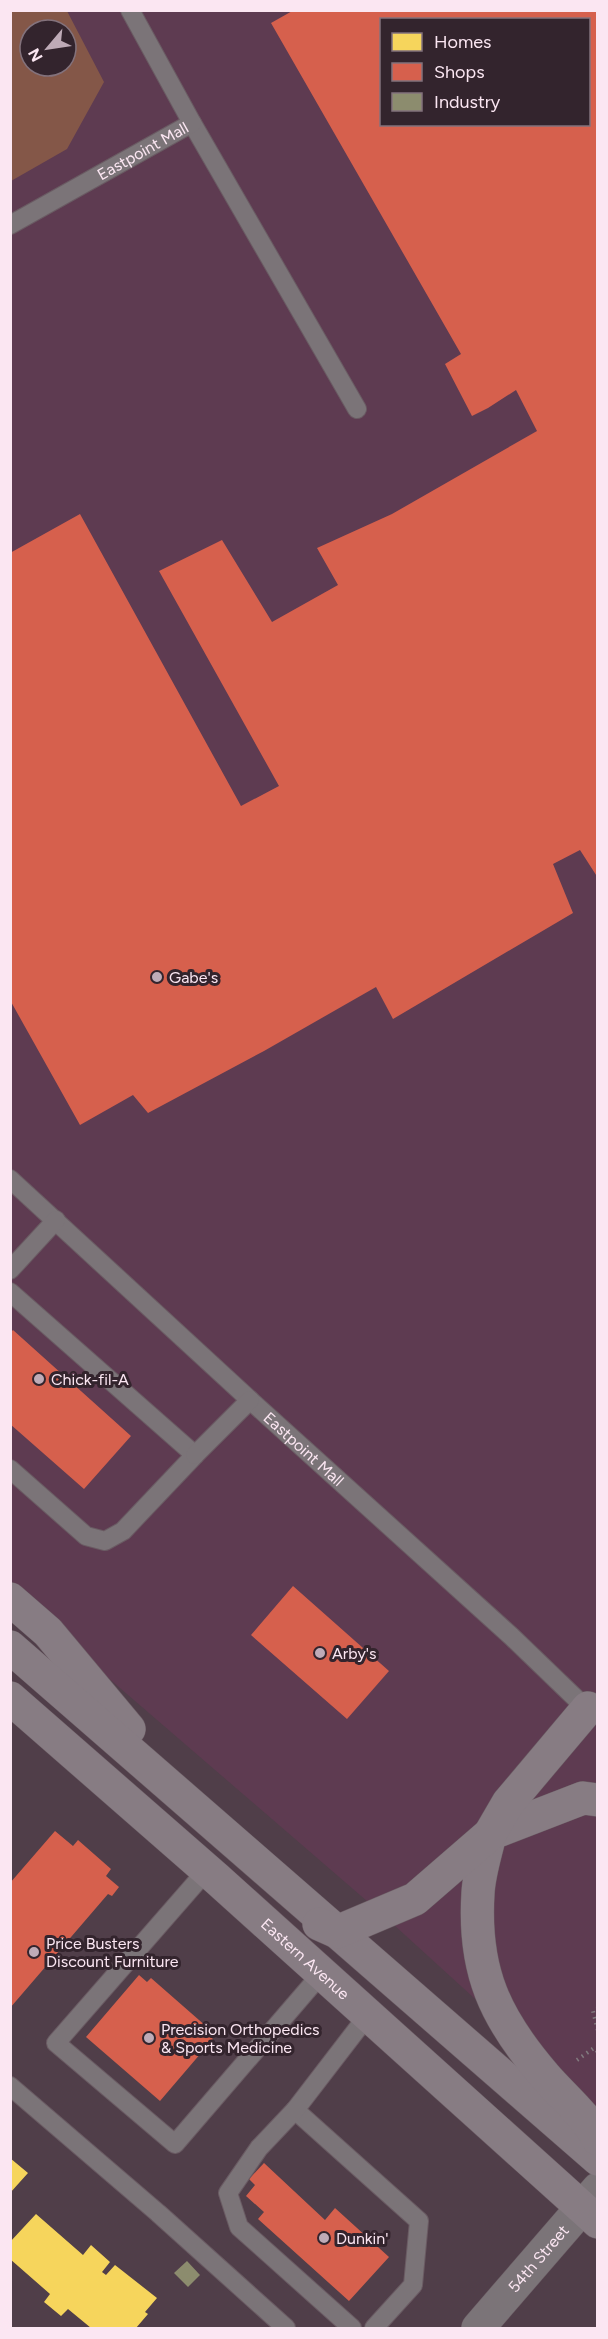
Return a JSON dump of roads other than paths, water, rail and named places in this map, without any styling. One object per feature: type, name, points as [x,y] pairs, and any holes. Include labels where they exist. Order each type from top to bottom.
[{"type":"main road","points":[[10,1599],[48,1632],[198,1810]]},
{"type":"main road","points":[[10,1647],[597,2158]]},
{"type":"main road","name":"Eastern Avenue","points":[[10,1698],[212,1874],[368,2015],[592,2206]]},
{"type":"main road","points":[[593,1714],[508,1803],[490,1834],[478,1892],[480,1960],[492,1997],[507,2027],[545,2076],[592,2127],[597,2139]]},
{"type":"main road","points":[[212,1874],[337,1932],[416,1899],[490,1834],[583,1798],[597,1800]]},
{"type":"street","name":"54th Street","points":[[478,2328],[592,2206]]},
{"type":"lane","name":"Eastpoint Mall","points":[[10,225],[192,123],[130,10]]},
{"type":"lane","points":[[192,123],[357,409]]},
{"type":"lane","name":"Eastpoint Mall","points":[[10,1179],[450,1580],[593,1714]]},
{"type":"lane","points":[[10,1270],[56,1220]]},
{"type":"lane","points":[[10,1292],[195,1455]]},
{"type":"lane","points":[[10,1469],[86,1536],[105,1540],[123,1531],[250,1400]]},
{"type":"lane","points":[[212,1874],[56,2043],[175,2144],[322,1973]]},
{"type":"lane","points":[[351,2328],[239,2228],[228,2193],[259,2148],[295,2110],[368,2015]]},
{"type":"lane","points":[[10,2086],[158,2213],[286,2328]]},
{"type":"lane","points":[[295,2110],[419,2221],[413,2285],[374,2328]]},
{"type":"place","name":"Gabe's","points":[[157,977]]},
{"type":"place","name":"Chick-fil-A","points":[[39,1379]]},
{"type":"place","name":"Arby's","points":[[320,1653]]},
{"type":"place","name":"Price Busters Discount Furniture","points":[[34,1952]]},
{"type":"place","name":"Precision Orthopedics & Sports Medicine","points":[[149,2038]]},
{"type":"place","name":"Dunkin'","points":[[324,2238]]}]
